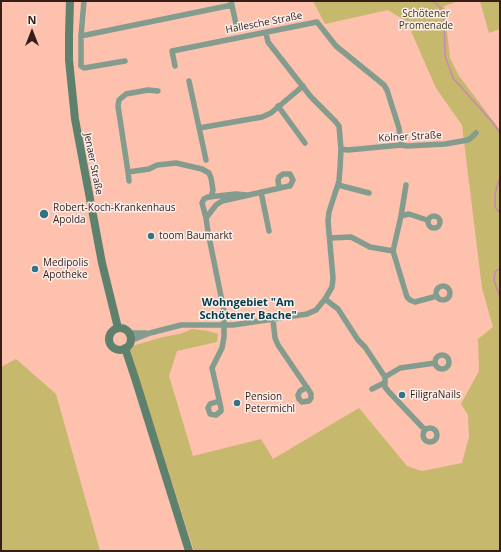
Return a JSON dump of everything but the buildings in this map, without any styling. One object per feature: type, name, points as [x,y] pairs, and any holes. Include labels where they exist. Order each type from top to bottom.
[{"type":"main road","name":"Jenaer Straße","points":[[70,1],[69,60],[75,119],[102,263],[118,328]]},
{"type":"main road","points":[[118,328],[125,329],[130,337],[128,346],[125,348],[116,349],[110,343],[109,338],[111,333],[118,328]]},
{"type":"main road","points":[[125,348],[189,551]]},
{"type":"street","points":[[84,1],[80,36],[81,66],[84,68],[125,61]]},
{"type":"street","points":[[80,36],[232,3],[236,24]]},
{"type":"street","name":"Hallesche Straße","points":[[175,66],[172,51],[317,22],[336,46],[384,85],[399,128],[401,145]]},
{"type":"street","points":[[130,337],[181,325],[223,325],[273,320],[307,314],[316,310],[332,287],[333,278],[328,221],[329,212],[338,184],[340,168],[341,149],[338,126],[335,121],[311,97],[268,42],[266,33]]},
{"type":"street","points":[[189,81],[206,160]]},
{"type":"street","points":[[199,128],[262,117],[270,113],[303,86]]},
{"type":"street","points":[[129,181],[118,106],[119,100],[126,94],[148,90],[158,91]]},
{"type":"street","points":[[278,106],[305,143]]},
{"type":"street","name":"Kölner Straße","points":[[341,149],[348,150],[401,145],[407,146],[462,142],[472,137],[476,132]]},
{"type":"street","points":[[128,172],[149,169],[157,165],[176,163],[202,169],[208,173],[211,178],[213,190],[211,197]]},
{"type":"street","points":[[338,184],[369,193]]},
{"type":"street","points":[[406,185],[393,251],[407,297],[415,302],[437,296]]},
{"type":"street","points":[[206,218],[216,205],[222,201],[279,188]]},
{"type":"street","points":[[261,192],[269,231]]},
{"type":"street","points":[[219,401],[212,368],[222,348],[224,337],[224,311],[202,203],[205,198],[229,195],[247,195]]},
{"type":"street","points":[[211,197],[215,201],[216,205]]},
{"type":"street","points":[[401,216],[409,214],[428,220]]},
{"type":"street","points":[[330,238],[351,237],[370,247],[393,251]]},
{"type":"street","points":[[325,299],[338,309],[384,380],[385,387],[396,401],[425,430]]},
{"type":"street","points":[[273,320],[278,345],[307,387]]},
{"type":"street","points":[[372,389],[400,368],[435,363]]},
{"type":"green space","points":[[313,1],[459,1],[444,6],[450,58],[459,76],[500,130],[500,551],[194,551],[130,351],[132,346],[163,337],[180,334],[192,329],[218,334],[217,342],[177,351],[169,376],[193,456],[261,439],[273,459],[359,408],[407,466],[422,471],[462,463],[469,437],[468,415],[461,404],[479,371],[478,339],[493,327],[482,288],[462,125],[436,88],[407,22],[388,10],[325,24]]},
{"type":"green space","name":"Schötener Promenade","points":[[480,1],[500,1],[500,29],[489,33]]},
{"type":"green space","points":[[16,359],[56,394],[100,551],[1,551],[1,367]]},
{"type":"waterway","points":[[433,1],[441,8],[444,16],[445,56],[453,78],[500,133]]},
{"type":"waterway","points":[[500,176],[495,194],[495,207],[500,213]]},
{"type":"waterway","points":[[500,268],[495,272],[494,280],[500,298]]},
{"type":"place","name":"Robert-Koch-Krankenhaus Apolda","points":[[44,214]]},
{"type":"place","name":"toom Baumarkt","points":[[151,236]]},
{"type":"place","name":"Medipolis Apotheke","points":[[35,269]]},
{"type":"place","name":"FiligraNails","points":[[402,395]]},
{"type":"place","name":"Pension Petermichl","points":[[237,403]]},
{"type":"district","name":"Wohngebiet \"Am Schötener Bache\"","points":[[248,309]]}]
